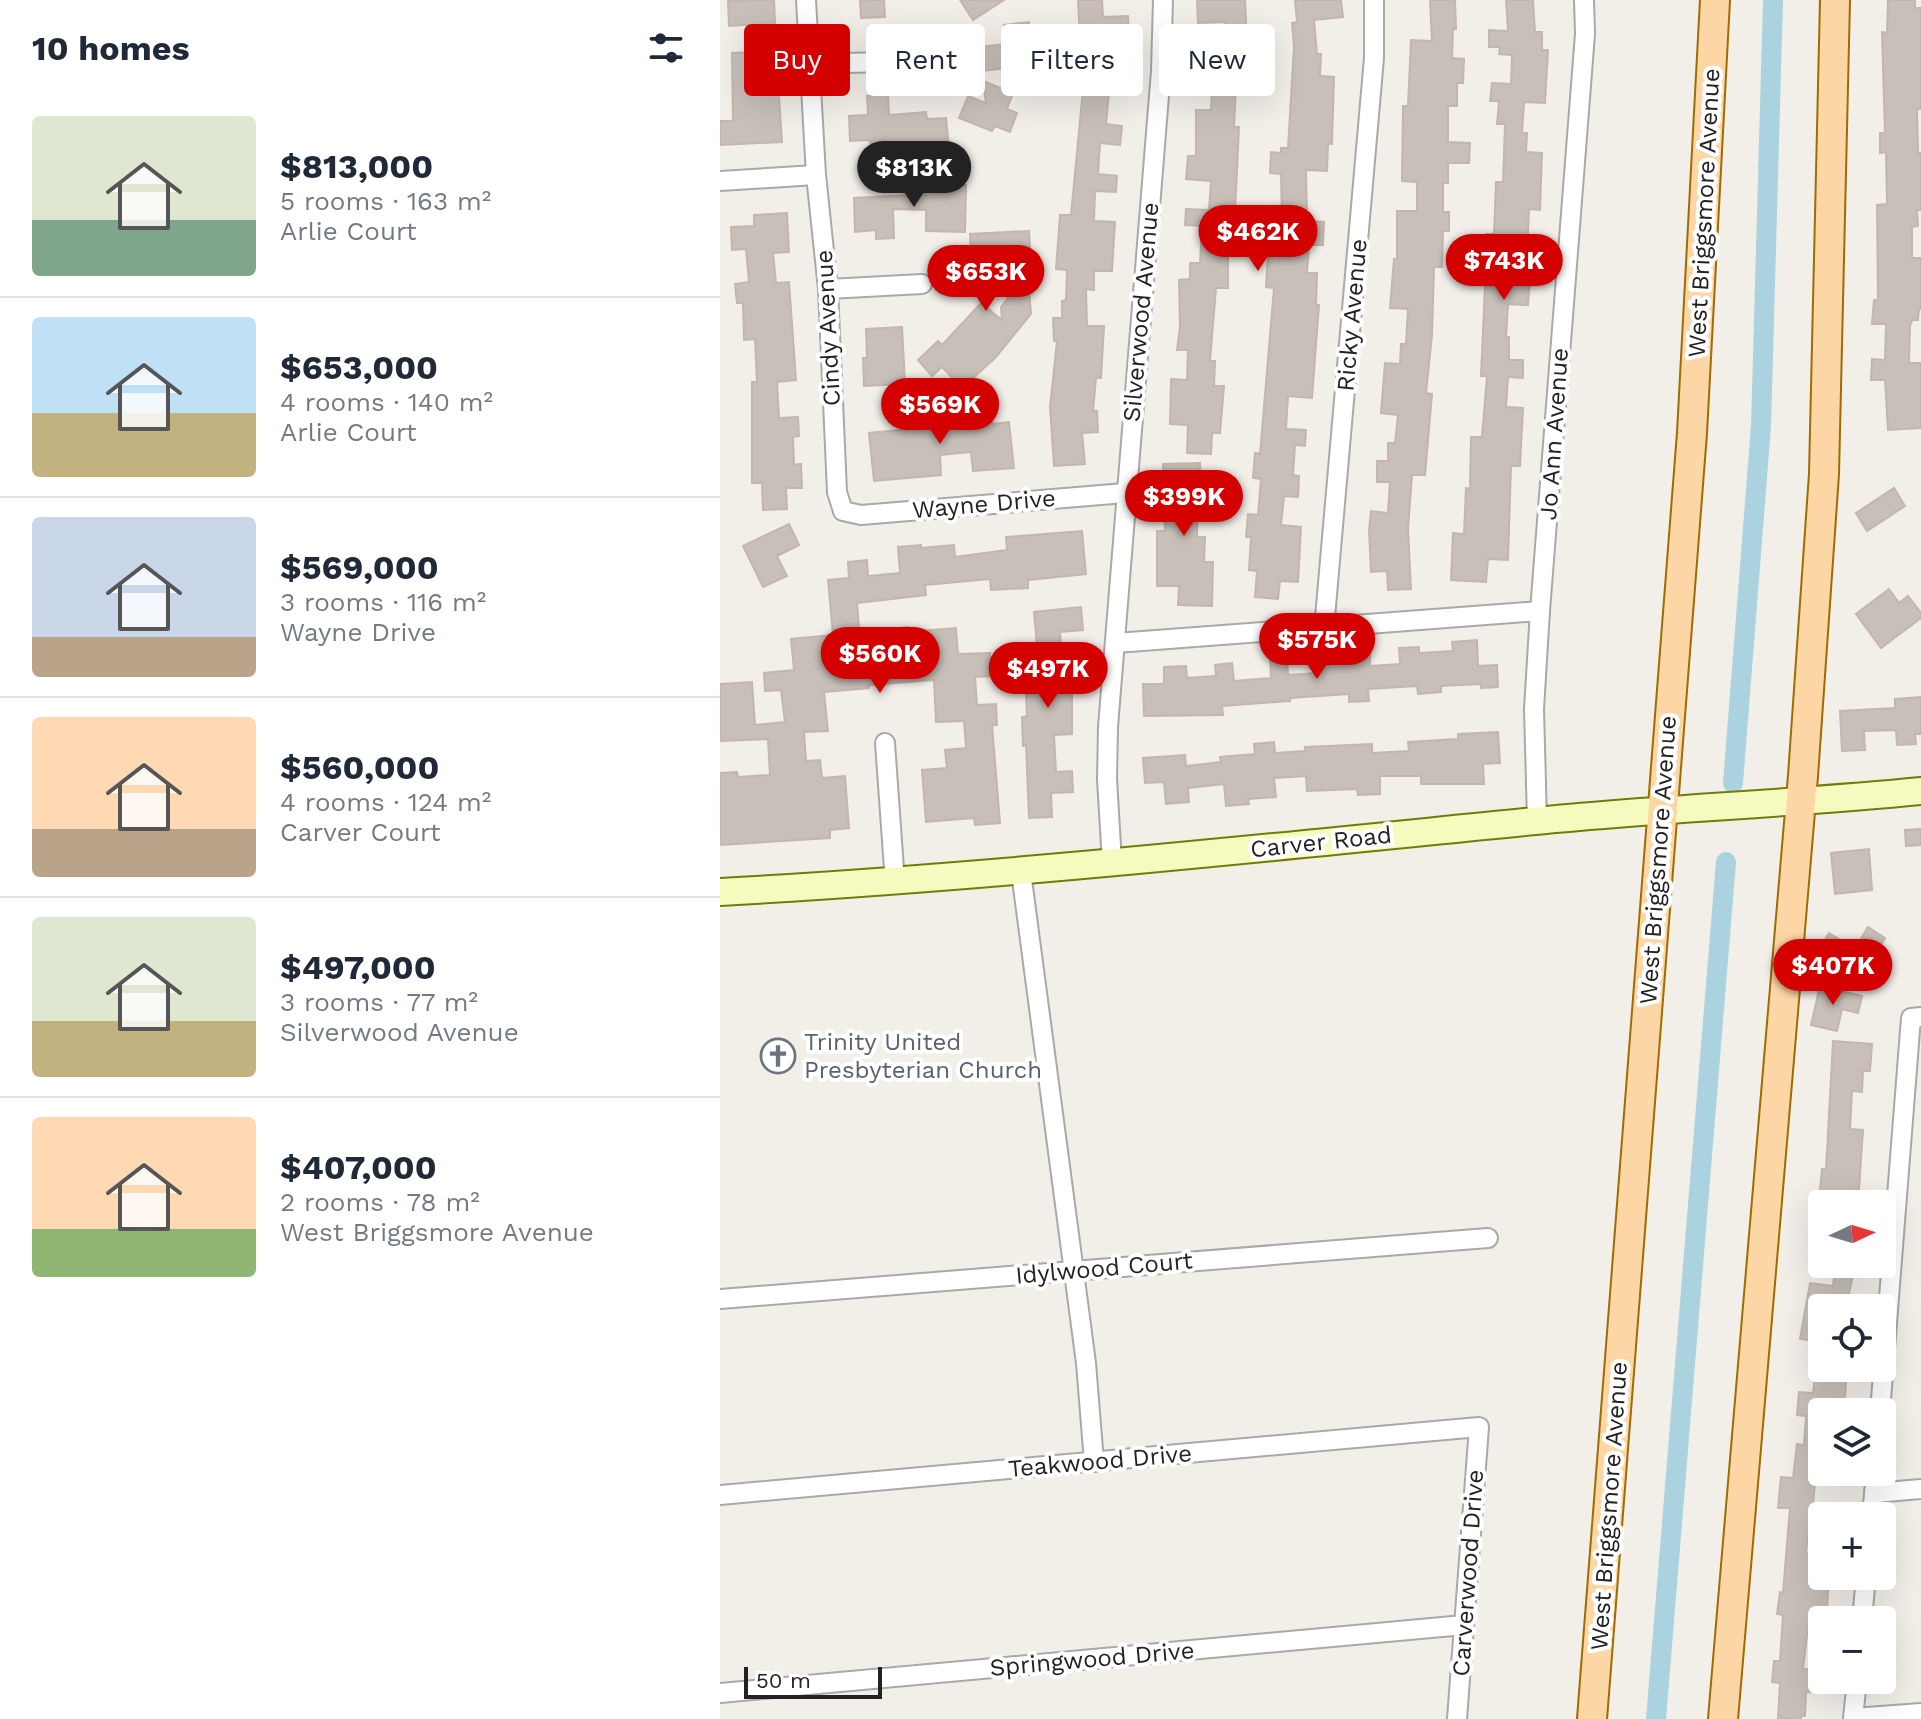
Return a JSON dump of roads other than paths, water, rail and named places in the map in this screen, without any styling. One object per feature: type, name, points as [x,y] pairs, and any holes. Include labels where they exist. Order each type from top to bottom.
[{"type":"main road","name":"West Briggsmore Avenue","points":[[1592,1719],[1692,433],[1715,0]]},
{"type":"main road","points":[[1723,1719],[1800,800],[1824,474],[1835,0]]},
{"type":"street","name":"Cindy Avenue","points":[[806,0],[807,24]]},
{"type":"street","name":"Silverwood Avenue","points":[[1112,863],[1107,779],[1108,727],[1161,71],[1163,0]]},
{"type":"street","name":"Ricky Avenue","points":[[1324,629],[1374,58],[1374,0]]},
{"type":"street","name":"Jo Ann Avenue","points":[[1537,821],[1534,709],[1585,34],[1584,0]]},
{"type":"street","name":"Cindy Avenue","points":[[811,96],[828,289],[837,492],[843,511]]},
{"type":"street","points":[[720,181],[816,175]]},
{"type":"street","points":[[828,289],[922,284]]},
{"type":"street","name":"Wayne Drive","points":[[843,511],[861,515],[1125,493]]},
{"type":"street","points":[[1116,643],[1540,611]]},
{"type":"street","points":[[885,743],[895,883]]},
{"type":"street","name":"Carver Road","points":[[720,892],[895,883],[1537,821],[1921,791]]},
{"type":"street","points":[[1021,872],[1075,1271],[1094,1462]]},
{"type":"street","points":[[1881,1398],[1916,1018]]},
{"type":"street","name":"Idylwood Court","points":[[720,1299],[1488,1238]]},
{"type":"street","name":"Teakwood Drive","points":[[720,1495],[1479,1427]]},
{"type":"street","name":"Carverwood Drive","points":[[1457,1719],[1479,1427]]},
{"type":"street","points":[[1873,1502],[1875,1486]]},
{"type":"street","points":[[1874,1493],[1921,1489]]},
{"type":"street","name":"Springwood Drive","points":[[720,1693],[1464,1625]]},
{"type":"street","points":[[1856,1694],[1853,1718],[1921,1713]]},
{"type":"waterway","points":[[1733,783],[1761,426],[1773,0]]},
{"type":"waterway","points":[[1656,1719],[1726,862]]},
{"type":"place","name":"Trinity United Presbyterian Church","points":[[778,1056]]}]
